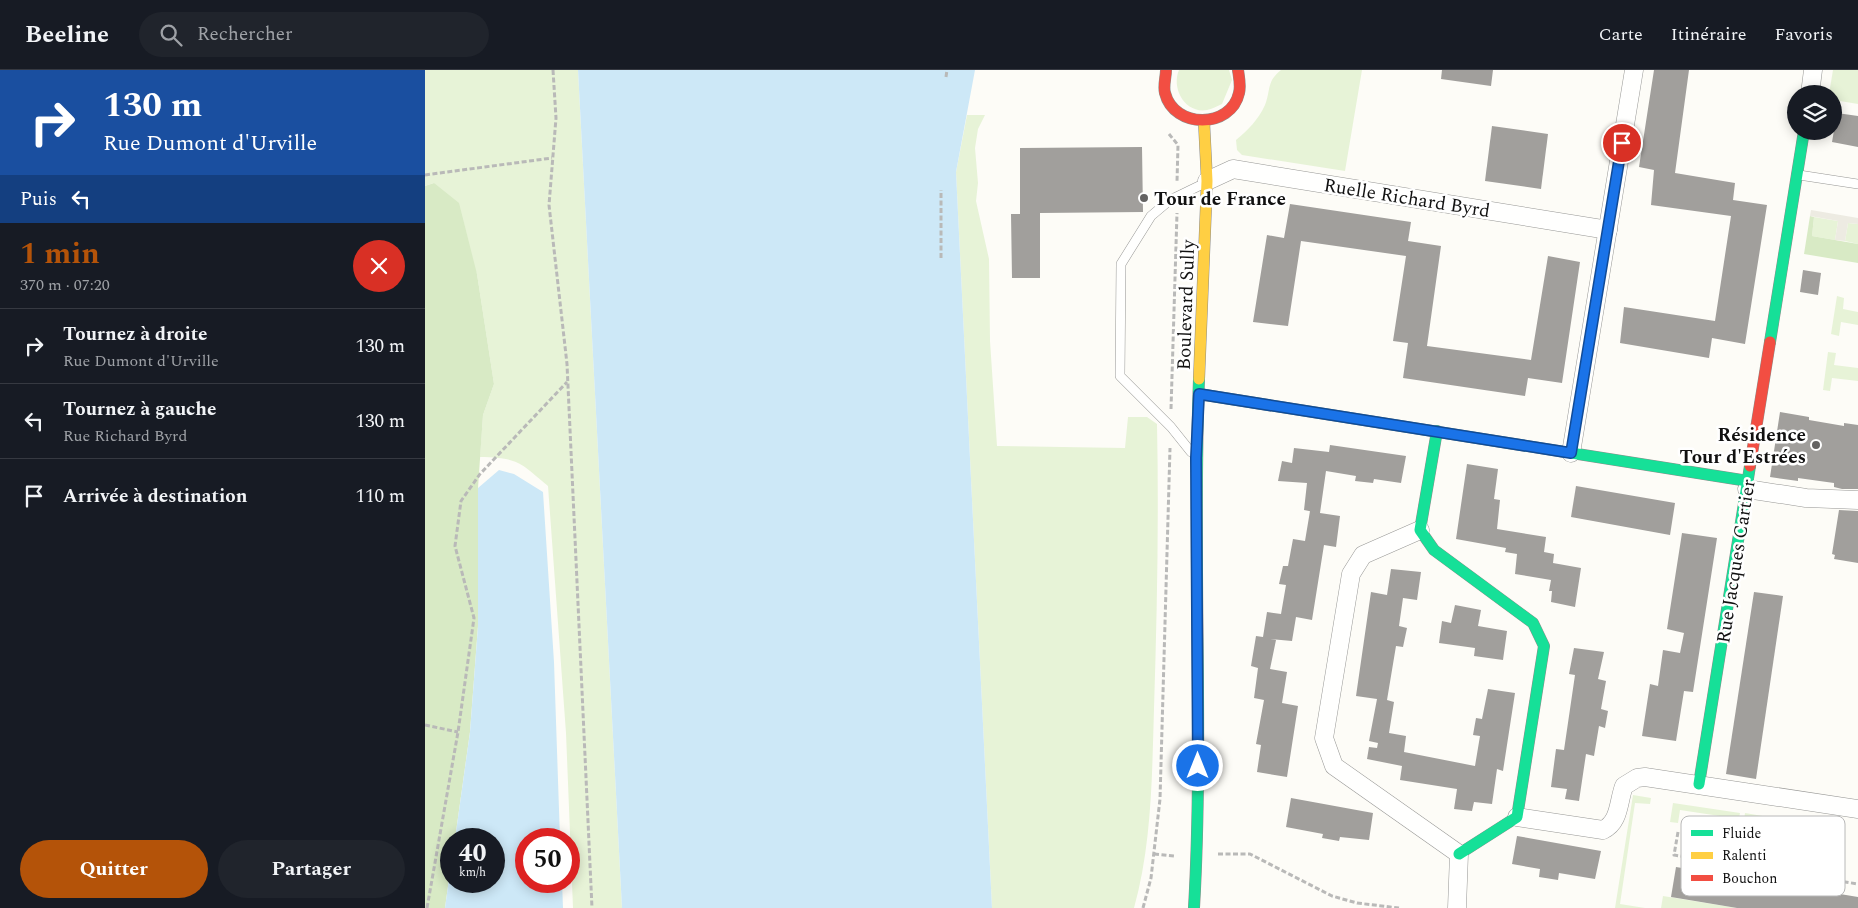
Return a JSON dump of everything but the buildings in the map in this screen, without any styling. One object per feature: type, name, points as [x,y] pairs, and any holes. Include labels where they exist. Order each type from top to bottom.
[{"type":"street","points":[[1167,70],[1164,79],[1165,92],[1170,105],[1179,114],[1191,120],[1204,122],[1222,116],[1235,104],[1240,86],[1238,70]]},
{"type":"street","points":[[1571,453],[1634,70]]},
{"type":"street","points":[[1811,85],[1813,70]]},
{"type":"street","name":"Boulevard Sully","points":[[1195,908],[1199,814],[1196,458],[1207,181],[1204,122]]},
{"type":"street","name":"Rue Jacques Cartier","points":[[1699,784],[1803,140]]},
{"type":"street","name":"Ruelle Richard Byrd","points":[[1207,181],[1233,169],[1608,230]]},
{"type":"street","points":[[1199,394],[1571,453],[1747,485],[1806,498],[1858,500]]},
{"type":"street","points":[[1437,432],[1420,530],[1434,550],[1533,623],[1544,646],[1517,817]]},
{"type":"street","points":[[1420,530],[1363,555],[1351,574],[1324,738],[1334,766],[1459,854]]},
{"type":"street","points":[[1459,854],[1517,817],[1603,830],[1608,827],[1616,816],[1624,786],[1637,778],[1653,777],[1858,809]]},
{"type":"street","points":[[1457,908],[1459,854]]},
{"type":"lane","points":[[1797,174],[1858,184]]},
{"type":"lane","points":[[1196,458],[1171,427],[1120,376],[1121,264],[1151,216],[1170,200],[1207,181]]},
{"type":"path","points":[[553,70],[556,118],[549,205],[568,381],[592,908]]},
{"type":"path","points":[[946,77],[947,70]]},
{"type":"path","points":[[1143,908],[1151,878],[1159,799],[1171,427],[1178,145],[1166,131]]},
{"type":"path","points":[[425,175],[552,158]]},
{"type":"path","points":[[941,190],[941,258]]},
{"type":"path","points":[[427,908],[458,732],[474,618],[455,546],[461,501],[480,474],[568,381]]},
{"type":"path","points":[[425,725],[458,732]]},
{"type":"path","points":[[1678,832],[1674,855],[1681,856]]},
{"type":"path","points":[[1154,854],[1184,856]]},
{"type":"path","points":[[1211,858],[1218,854],[1250,854],[1332,896],[1357,903],[1399,908]]},
{"type":"path","points":[[1845,882],[1858,884]]},
{"type":"green space","points":[[425,70],[578,70],[622,908],[573,908],[572,893],[580,893],[580,828],[570,828],[566,733],[548,486],[531,471],[511,460],[480,457],[483,415],[494,384],[477,274],[434,183],[425,186]]},
{"type":"green space","points":[[1179,70],[1229,70],[1232,80],[1222,104],[1209,110],[1199,110],[1186,104],[1177,84]]},
{"type":"green space","points":[[1281,70],[1362,70],[1345,171],[1242,155],[1237,150],[1236,140],[1259,115],[1267,100],[1271,82]]},
{"type":"green space","points":[[1833,70],[1858,70],[1858,104],[1842,101],[1842,85],[1830,85]]},
{"type":"green space","points":[[967,115],[985,115],[978,129],[975,148],[978,183],[976,201],[989,259],[990,341],[997,446],[1125,448],[1128,417],[1147,417],[1157,424],[1158,495],[1152,784],[1148,834],[1134,908],[992,908],[956,172]]},
{"type":"green space","points":[[434,183],[459,203],[477,274],[494,384],[483,415],[478,488],[478,626],[470,732],[457,828],[440,828],[440,893],[447,893],[445,908],[425,908],[425,186]]},
{"type":"green space","points":[[1810,216],[1814,217],[1812,236],[1858,244],[1858,263],[1804,254]]},
{"type":"green space","points":[[1814,217],[1838,221],[1835,240],[1812,236]]},
{"type":"green space","points":[[1848,223],[1858,224],[1858,244],[1845,241]]},
{"type":"green space","points":[[1837,296],[1844,298],[1843,309],[1858,312],[1858,325],[1841,322],[1839,336],[1831,334]]},
{"type":"green space","points":[[1828,352],[1836,353],[1834,365],[1858,368],[1858,381],[1832,378],[1830,391],[1823,390]]},
{"type":"green space","points":[[1633,795],[1651,798],[1650,804],[1635,803],[1620,904],[1645,908],[1615,908]]},
{"type":"green space","points":[[1673,803],[1740,813],[1739,816],[1720,816],[1680,810],[1678,823],[1670,822]]},
{"type":"green space","points":[[1745,813],[1762,816],[1745,816]]},
{"type":"green space","points":[[1663,896],[1737,908],[1661,908]]},
{"type":"shaded area","points":[[1811,210],[1858,218],[1858,224],[1848,223],[1845,241],[1835,240],[1838,221],[1810,216]]},
{"type":"water","points":[[578,70],[975,70],[956,172],[992,908],[622,908]]},
{"type":"water","points":[[499,470],[514,474],[543,492],[554,662],[560,828],[515,828],[515,893],[562,893],[563,908],[445,908],[447,893],[505,893],[505,828],[457,828],[470,732],[478,626],[478,488]]},
{"type":"traffic: fast","points":[[1770,342],[1803,140]]},
{"type":"traffic: fast","points":[[1194,908],[1198,776],[1197,445],[1199,379]]},
{"type":"traffic: fast","points":[[1199,394],[1748,481]]},
{"type":"traffic: fast","points":[[1437,431],[1420,530],[1434,550],[1533,623],[1544,646],[1517,817],[1459,854]]},
{"type":"traffic: fast","points":[[1699,784],[1750,466]]},
{"type":"traffic: slow","points":[[1199,379],[1207,181],[1204,122]]},
{"type":"traffic: jam","points":[[1166,70],[1164,90],[1170,105],[1179,113],[1190,118],[1202,120],[1214,118],[1225,113],[1234,105],[1240,90],[1238,70]]},
{"type":"traffic: jam","points":[[1750,466],[1770,342]]},
{"type":"place","name":"Tour de France","points":[[1144,198]]},
{"type":"place","name":"Résidence Tour d'Estrées","points":[[1816,445]]},
{"type":"route","points":[[1198,766],[1196,458],[1199,394],[1571,453],[1622,143]]}]
